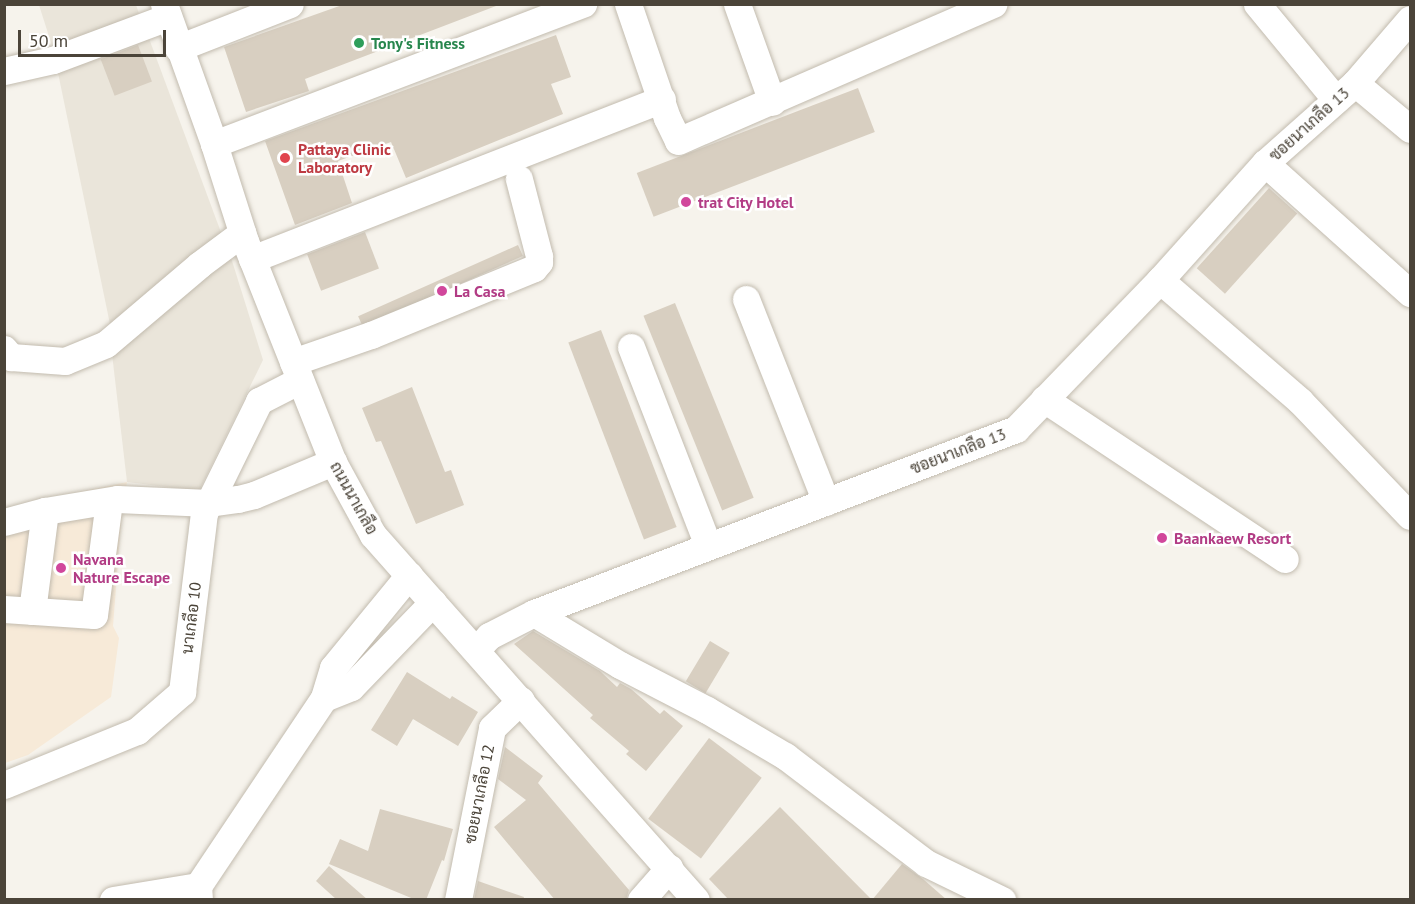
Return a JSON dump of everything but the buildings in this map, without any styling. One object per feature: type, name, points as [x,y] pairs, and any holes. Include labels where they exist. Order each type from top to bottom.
[{"type":"street","points":[[178,48],[290,4]]},
{"type":"street","points":[[214,144],[583,4]]},
{"type":"street","points":[[628,4],[667,118],[678,141],[993,4]]},
{"type":"street","points":[[737,4],[772,102]]},
{"type":"street","points":[[1257,4],[1345,92],[1410,129]]},
{"type":"street","points":[[4,71],[54,60],[166,11]]},
{"type":"street","name":"ถนนนาเกลือ","points":[[166,11],[214,144],[242,233],[296,371],[333,462],[373,536],[521,700],[696,900]]},
{"type":"street","name":"ซอยนาเกลือ 13","points":[[476,650],[489,636],[534,613],[1016,429],[1160,280],[1265,163],[1345,92],[1407,28]]},
{"type":"street","points":[[252,259],[662,99]]},
{"type":"street","points":[[1265,163],[1410,293]]},
{"type":"street","name":"นาเกลือ 10","points":[[4,786],[137,731],[182,692],[204,513],[259,401],[296,371],[371,335],[534,268],[539,262],[539,256],[519,180]]},
{"type":"street","points":[[4,350],[10,357],[65,361],[106,344],[199,265],[242,233]]},
{"type":"street","points":[[1160,280],[1300,401],[1410,516]]},
{"type":"street","points":[[746,299],[826,502]]},
{"type":"street","points":[[632,347],[708,546]]},
{"type":"street","points":[[1044,399],[1285,559]]},
{"type":"street","points":[[4,522],[45,511],[109,501],[209,503],[254,495],[333,462]]},
{"type":"street","points":[[4,609],[94,615],[109,501]]},
{"type":"street","points":[[32,611],[45,511]]},
{"type":"street","points":[[113,900],[198,893],[324,698],[333,668],[409,575]]},
{"type":"street","points":[[324,698],[351,687],[433,602]]},
{"type":"street","points":[[534,613],[620,665],[706,710],[785,756],[926,863],[1002,900]]},
{"type":"street","name":"ซอยนาเกลือ 12","points":[[458,900],[492,728],[521,700]]},
{"type":"street","points":[[641,900],[669,868]]},
{"type":"shaded area","points":[[39,5],[136,5],[141,19],[54,52]]},
{"type":"shaded area","points":[[147,33],[222,235],[111,329],[57,68]]},
{"type":"shaded area","points":[[228,248],[263,360],[199,491],[127,482],[112,354]]},
{"type":"shaded area","name":"Navana Nature Escape","points":[[127,482],[122,511],[113,626],[119,638],[111,697],[28,755],[5,763],[4,508]]},
{"type":"place","name":"Tony's Fitness","points":[[359,43]]},
{"type":"place","name":"Pattaya Clinic Laboratory","points":[[285,158]]},
{"type":"place","name":"trat City Hotel","points":[[686,202]]},
{"type":"place","name":"La Casa","points":[[442,291]]},
{"type":"place","name":"Baankaew Resort","points":[[1162,538]]},
{"type":"place","name":"Navana Nature Escape","points":[[61,568]]}]
